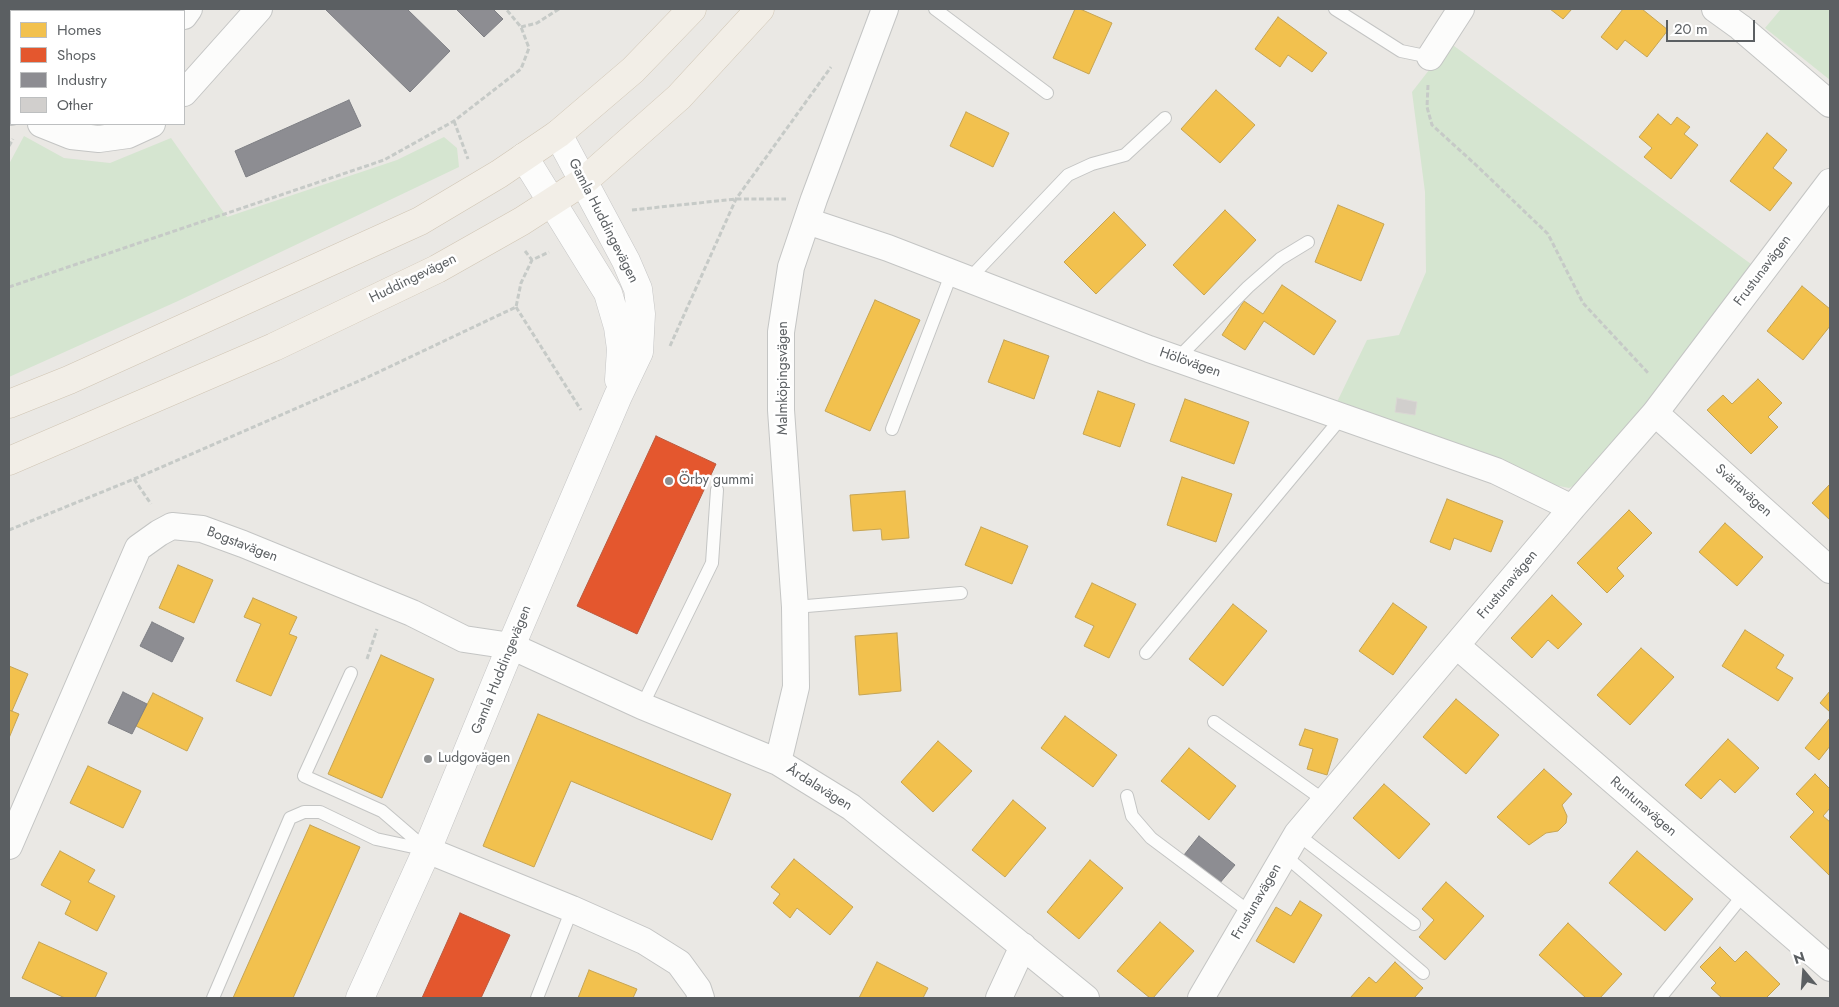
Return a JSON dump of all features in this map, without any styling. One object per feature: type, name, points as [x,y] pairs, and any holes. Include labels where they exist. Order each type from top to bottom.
[{"type":"main road","points":[[9,404],[69,380],[420,221],[558,134],[633,70],[692,9]]},
{"type":"main road","name":"Huddingevägen","points":[[9,461],[227,368],[437,269],[552,204],[584,181],[680,97],[760,9]]},
{"type":"street","points":[[185,91],[259,9]]},
{"type":"street","name":"Malmköpingsvägen","points":[[778,762],[796,687],[795,607],[781,410],[781,332],[791,267],[810,210],[886,9]]},
{"type":"street","points":[[1430,56],[1460,9]]},
{"type":"street","points":[[1715,9],[1740,27],[1830,104]]},
{"type":"street","points":[[43,125],[70,136],[99,139],[128,134],[150,125]]},
{"type":"street","name":"Gamla Huddingevägen","points":[[360,998],[427,850],[511,646],[638,352],[641,314],[638,290],[626,261],[558,134]]},
{"type":"street","name":"Gamla Huddingevägen","points":[[524,156],[608,293],[618,327],[621,349],[618,396]]},
{"type":"street","name":"Frustunavägen","points":[[1201,998],[1290,845],[1572,508],[1656,413],[1830,182]]},
{"type":"street","name":"Hölövägen","points":[[810,210],[888,248],[1177,359],[1496,471],[1572,508]]},
{"type":"street","name":"Svärtavägen","points":[[1656,413],[1830,570]]},
{"type":"street","name":"Bogstavägen","points":[[9,846],[138,548],[172,526],[202,529],[243,544],[386,603],[464,639],[511,646]]},
{"type":"street","name":"Årdalavägen","points":[[511,646],[642,706],[778,762],[851,807],[1086,998]]},
{"type":"street","name":"Runtunavägen","points":[[1457,646],[1830,968]]},
{"type":"street","points":[[427,850],[572,909],[644,941],[679,964],[698,989],[701,998]]},
{"type":"street","points":[[999,998],[1023,946]]},
{"type":"lane","points":[[935,9],[1047,93]]},
{"type":"lane","points":[[1335,9],[1402,51],[1430,56]]},
{"type":"lane","points":[[892,429],[961,276],[1068,175],[1092,164],[1125,155],[1165,118]]},
{"type":"lane","points":[[1177,359],[1248,287],[1280,259],[1308,242]]},
{"type":"lane","points":[[1146,653],[1342,417]]},
{"type":"lane","points":[[642,706],[712,563],[716,490]]},
{"type":"lane","points":[[795,607],[960,593]]},
{"type":"lane","points":[[351,673],[304,776],[382,811],[427,850]]},
{"type":"lane","points":[[1214,722],[1325,801]]},
{"type":"lane","points":[[1127,796],[1132,816],[1151,838],[1251,913]]},
{"type":"lane","points":[[213,998],[290,818],[304,812],[320,812],[376,840],[427,850]]},
{"type":"lane","points":[[1290,845],[1414,924]]},
{"type":"lane","points":[[1290,845],[1423,973]]},
{"type":"lane","points":[[1660,998],[1744,894]]},
{"type":"lane","points":[[537,998],[572,909]]},
{"type":"path","points":[[9,287],[384,160],[454,121],[521,69],[530,48],[521,27],[506,9]]},
{"type":"path","points":[[521,27],[537,22],[559,9]]},
{"type":"path","points":[[1430,56],[1427,107],[1432,125],[1548,234],[1583,303],[1652,377],[1656,413]]},
{"type":"path","points":[[736,198],[833,64]]},
{"type":"path","points":[[605,222],[631,210],[736,198],[810,210]]},
{"type":"path","points":[[575,238],[532,260],[521,284],[516,307],[581,410],[578,418]]},
{"type":"path","points":[[9,530],[134,479],[368,377],[516,307]]},
{"type":"path","points":[[351,673],[365,663],[386,603]]},
{"type":"green space","points":[[1781,9],[1830,9],[1830,80],[1765,28]]},
{"type":"green space","points":[[1450,43],[1751,264],[1670,390],[1587,479],[1569,488],[1534,481],[1336,404],[1367,340],[1399,335],[1426,272],[1425,192],[1412,92]]},
{"type":"green space","points":[[24,136],[64,158],[110,163],[171,138],[227,217],[397,160],[444,137],[457,148],[459,167],[178,301],[9,377],[9,164]]},
{"type":"building: Homes","points":[[9,9],[67,10],[10,10],[9,41]]},
{"type":"building: Homes","points":[[1075,9],[1080,9],[1112,23],[1089,74],[1053,58]]},
{"type":"building: Homes","points":[[1550,9],[1572,9],[1563,19]]},
{"type":"building: Homes","points":[[1623,9],[1642,9],[1668,30],[1647,57],[1625,40],[1617,50],[1601,37]]},
{"type":"building: Homes","points":[[1278,17],[1327,53],[1312,72],[1288,55],[1280,67],[1255,49]]},
{"type":"building: Homes","points":[[1216,90],[1255,125],[1220,163],[1181,129]]},
{"type":"building: Homes","points":[[966,112],[1009,133],[993,167],[950,146]]},
{"type":"building: Homes","points":[[1658,114],[1671,125],[1677,117],[1690,127],[1684,134],[1698,145],[1671,179],[1644,157],[1652,148],[1639,137]]},
{"type":"building: Homes","points":[[1767,133],[1787,150],[1773,168],[1792,183],[1770,211],[1730,181]]},
{"type":"building: Homes","points":[[1338,205],[1384,224],[1361,281],[1315,262]]},
{"type":"building: Homes","points":[[1225,210],[1256,240],[1204,295],[1173,265]]},
{"type":"building: Homes","points":[[1114,212],[1146,245],[1096,294],[1064,262]]},
{"type":"building: Homes","points":[[1282,285],[1336,321],[1314,355],[1264,321],[1245,350],[1222,335],[1244,301],[1263,314]]},
{"type":"building: Homes","points":[[1802,286],[1830,309],[1830,326],[1803,360],[1767,331]]},
{"type":"building: Homes","points":[[875,300],[920,320],[870,431],[825,411]]},
{"type":"building: Homes","points":[[1004,340],[1049,356],[1034,399],[988,382]]},
{"type":"building: Homes","points":[[1758,379],[1782,403],[1768,417],[1778,427],[1751,454],[1707,410],[1723,395],[1732,404]]},
{"type":"building: Homes","points":[[1098,391],[1135,404],[1120,447],[1083,434]]},
{"type":"building: Homes","points":[[1185,399],[1249,422],[1234,464],[1170,441]]},
{"type":"building: Homes","points":[[1182,477],[1232,494],[1216,542],[1167,525]]},
{"type":"building: Homes","points":[[1830,484],[1830,520],[1812,503]]},
{"type":"building: Homes","points":[[905,491],[909,538],[882,540],[881,529],[853,531],[850,495]]},
{"type":"building: Homes","points":[[1447,499],[1503,521],[1491,552],[1454,538],[1450,550],[1430,542]]},
{"type":"building: Homes","points":[[1629,510],[1652,533],[1617,568],[1624,576],[1607,593],[1577,563]]},
{"type":"building: Homes","points":[[1725,523],[1763,557],[1737,586],[1699,552]]},
{"type":"building: Homes","points":[[981,527],[1028,546],[1012,584],[965,565]]},
{"type":"building: Homes","points":[[178,565],[213,580],[194,623],[159,608]]},
{"type":"building: Homes","points":[[1092,583],[1136,604],[1109,658],[1084,646],[1094,626],[1075,617]]},
{"type":"building: Homes","points":[[1552,595],[1582,624],[1558,649],[1548,640],[1532,658],[1511,638]]},
{"type":"building: Homes","points":[[253,598],[297,617],[289,634],[297,637],[271,696],[236,681],[261,624],[244,617]]},
{"type":"building: Homes","points":[[1393,603],[1427,627],[1393,675],[1359,651]]},
{"type":"building: Homes","points":[[1233,604],[1267,631],[1223,686],[1189,659]]},
{"type":"building: Homes","points":[[1745,630],[1784,655],[1776,668],[1793,678],[1778,701],[1722,666]]},
{"type":"building: Homes","points":[[897,633],[901,691],[859,695],[855,636]]},
{"type":"building: Homes","points":[[1641,648],[1674,677],[1630,725],[1597,695]]},
{"type":"building: Homes","points":[[381,655],[434,679],[382,798],[328,774]]},
{"type":"building: Homes","points":[[9,666],[28,674],[12,711],[9,710]]},
{"type":"building: Homes","points":[[1830,691],[1830,712],[1820,703]]},
{"type":"building: Homes","points":[[153,693],[203,718],[187,751],[136,726]]},
{"type":"building: Homes","points":[[1456,699],[1499,735],[1466,774],[1423,737]]},
{"type":"building: Homes","points":[[9,710],[19,714],[9,738]]},
{"type":"building: Homes","points":[[538,714],[731,794],[712,840],[571,781],[534,867],[483,846]]},
{"type":"building: Homes","points":[[1065,716],[1117,755],[1093,787],[1041,748]]},
{"type":"building: Homes","points":[[1830,718],[1830,746],[1819,760],[1805,748]]},
{"type":"building: Homes","points":[[1305,729],[1338,739],[1327,775],[1307,769],[1313,749],[1299,745]]},
{"type":"building: Homes","points":[[1728,739],[1759,768],[1735,793],[1720,779],[1701,799],[1685,785]]},
{"type":"building: Homes","points":[[938,741],[972,771],[933,812],[901,782]]},
{"type":"building: Homes","points":[[1189,748],[1236,786],[1209,820],[1161,781]]},
{"type":"building: Homes","points":[[88,766],[141,791],[123,828],[70,803]]},
{"type":"building: Homes","points":[[1544,769],[1572,794],[1562,805],[1567,816],[1566,823],[1558,831],[1546,833],[1529,845],[1497,817]]},
{"type":"building: Homes","points":[[1815,774],[1830,789],[1830,808],[1823,816],[1830,822],[1830,876],[1790,837],[1814,812],[1796,794]]},
{"type":"building: Homes","points":[[1384,784],[1430,824],[1399,859],[1353,818]]},
{"type":"building: Homes","points":[[1013,800],[1046,828],[1005,877],[972,850]]},
{"type":"building: Homes","points":[[310,825],[360,847],[293,998],[233,998]]},
{"type":"building: Homes","points":[[60,851],[95,870],[88,882],[115,896],[97,931],[65,914],[71,901],[41,885]]},
{"type":"building: Homes","points":[[1637,851],[1693,899],[1665,931],[1609,883]]},
{"type":"building: Homes","points":[[794,859],[853,907],[830,935],[797,908],[790,918],[773,903],[780,894],[771,887]]},
{"type":"building: Homes","points":[[1090,860],[1123,888],[1079,939],[1047,912]]},
{"type":"building: Homes","points":[[1446,882],[1484,916],[1445,960],[1419,937],[1434,920],[1422,909]]},
{"type":"building: Homes","points":[[1300,901],[1322,915],[1294,963],[1256,941],[1276,907],[1291,916]]},
{"type":"building: Homes","points":[[1160,922],[1194,951],[1153,998],[1150,998],[1117,971]]},
{"type":"building: Homes","points":[[1568,923],[1622,974],[1600,998],[1586,998],[1539,955]]},
{"type":"building: Homes","points":[[39,942],[107,973],[95,998],[65,998],[22,978]]},
{"type":"building: Homes","points":[[1720,947],[1735,962],[1746,951],[1780,984],[1766,998],[1722,998],[1711,988],[1716,983],[1700,967]]},
{"type":"building: Homes","points":[[877,962],[928,988],[923,998],[859,998]]},
{"type":"building: Homes","points":[[1395,962],[1423,988],[1414,998],[1350,998],[1369,977],[1376,983]]},
{"type":"building: Homes","points":[[589,970],[637,989],[633,998],[578,998]]},
{"type":"building: Shops","points":[[656,436],[716,464],[637,634],[577,606]]},
{"type":"building: Shops","points":[[460,913],[510,935],[481,998],[422,998]]},
{"type":"building: Industry","points":[[325,9],[407,9],[450,51],[410,92]]},
{"type":"building: Industry","points":[[456,9],[493,9],[503,19],[484,37]]},
{"type":"building: Industry","points":[[349,100],[361,126],[246,177],[235,151]]},
{"type":"building: Industry","points":[[152,622],[184,638],[172,662],[140,646]]},
{"type":"building: Industry","points":[[123,692],[147,704],[132,734],[108,723]]},
{"type":"building: Industry","points":[[1199,836],[1235,865],[1219,884],[1184,855]]},
{"type":"building: Other","points":[[1397,398],[1417,402],[1415,415],[1395,412]]},
{"type":"place","name":"Örby gummi","points":[[669,481]]},
{"type":"place","name":"Ludgovägen","points":[[428,759]]}]
